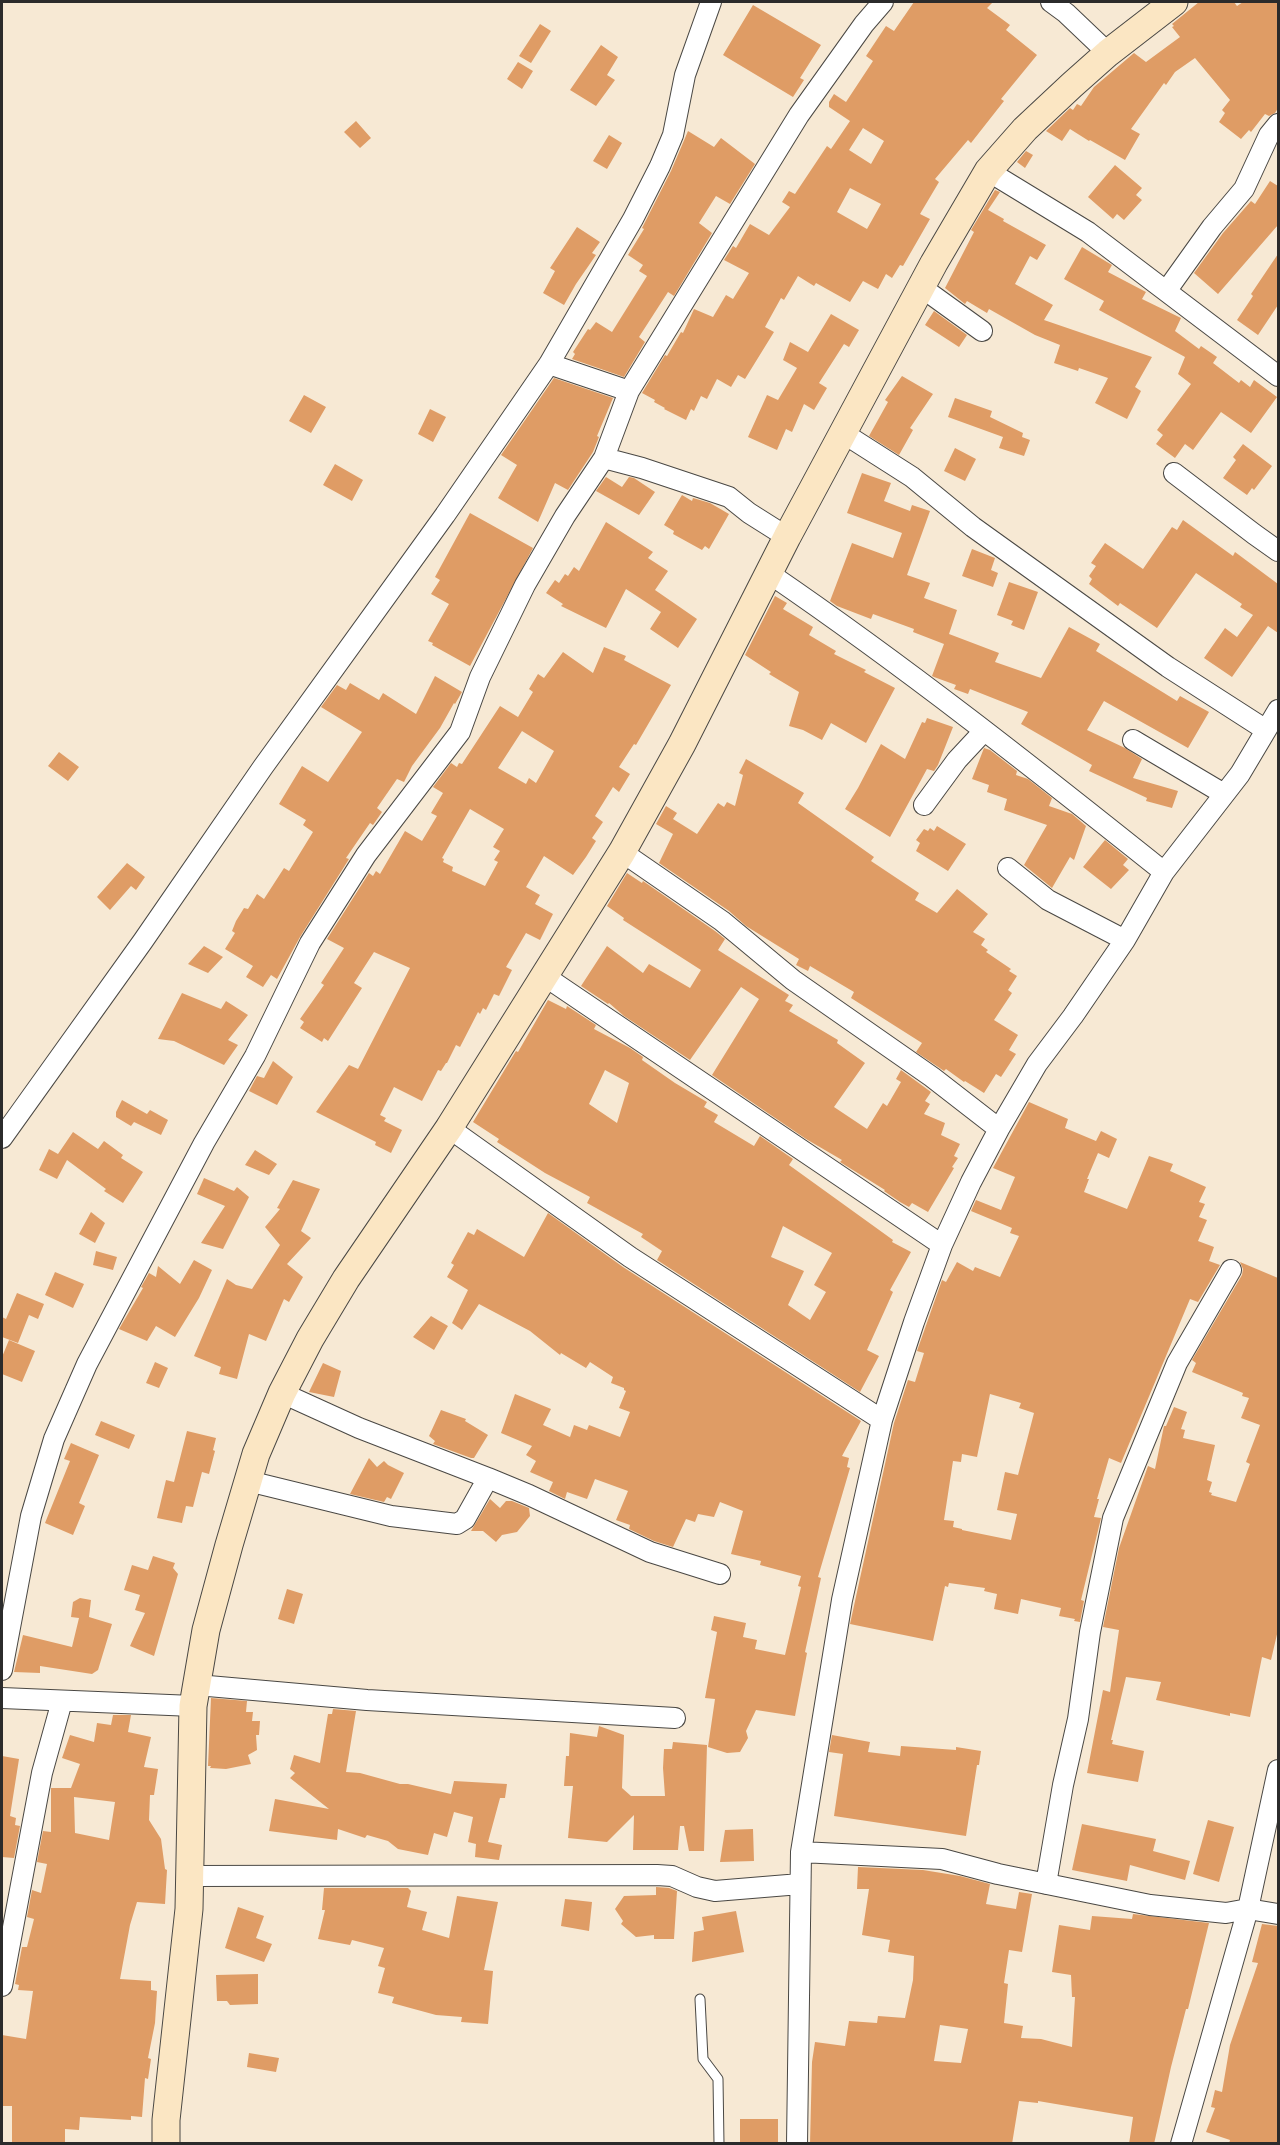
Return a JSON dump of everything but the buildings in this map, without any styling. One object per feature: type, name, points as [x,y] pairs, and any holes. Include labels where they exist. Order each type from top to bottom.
[{"type":"main road","points":[[166,2144],[166,2120],[186,1945],[195,1696],[206,1630],[248,1480],[256,1454],[282,1393],[310,1339],[346,1279],[449,1128],[622,852],[682,744],[843,432],[966,206],[988,171],[1025,129],[1108,53],[1174,2]]},
{"type":"street","points":[[2,1138],[143,941],[263,767],[445,515],[549,364],[633,219],[660,166],[673,135],[685,75],[711,2]]},
{"type":"street","points":[[2,1670],[31,1516],[54,1438],[87,1364],[204,1143],[255,1056],[310,943],[366,855],[460,732],[480,677],[525,585],[565,516],[604,458],[629,391],[799,114],[864,24],[883,2]]},
{"type":"street","points":[[1051,2],[1066,13],[1108,53]]},
{"type":"street","points":[[1167,290],[1212,227],[1244,189],[1269,135],[1278,124]]},
{"type":"street","points":[[988,171],[1089,232],[1278,376]]},
{"type":"street","points":[[921,287],[982,331]]},
{"type":"street","points":[[549,364],[629,391]]},
{"type":"street","points":[[843,432],[912,477],[973,527],[1168,668],[1266,730]]},
{"type":"street","points":[[604,458],[729,497],[749,513],[787,537]]},
{"type":"street","points":[[1174,473],[1278,551]]},
{"type":"street","points":[[770,574],[843,624],[1164,872]]},
{"type":"street","points":[[797,2144],[801,1852],[842,1600],[882,1420],[914,1322],[942,1245],[999,1129],[1037,1064],[1125,940],[1164,872],[1240,774],[1278,710]]},
{"type":"street","points":[[924,805],[957,760],[984,731]]},
{"type":"street","points":[[1133,740],[1224,794]]},
{"type":"street","points":[[622,852],[722,921],[793,980],[932,1077],[999,1129]]},
{"type":"street","points":[[1008,868],[1048,900],[1125,940]]},
{"type":"street","points":[[543,975],[942,1245]]},
{"type":"street","points":[[449,1128],[630,1257],[882,1420]]},
{"type":"street","points":[[1046,1884],[1077,1719],[1090,1632],[1113,1518],[1177,1363],[1231,1270]]},
{"type":"street","points":[[282,1393],[359,1428],[529,1495],[650,1552],[720,1574]]},
{"type":"street","points":[[248,1480],[391,1516],[457,1524],[465,1519],[488,1478]]},
{"type":"street","points":[[2,1698],[62,1701],[195,1696],[368,1700],[675,1718]]},
{"type":"street","points":[[2,1986],[42,1773],[62,1701]]},
{"type":"street","points":[[1181,2144],[1248,1909],[1278,1770]]},
{"type":"street","points":[[801,1852],[942,1859],[998,1874],[1150,1905],[1226,1913],[1248,1909],[1278,1914]]},
{"type":"street","points":[[190,1876],[657,1875],[672,1876],[697,1887],[714,1891],[800,1884]]},
{"type":"lane","points":[[700,1999],[703,2058],[718,2079],[719,2144]]}]
